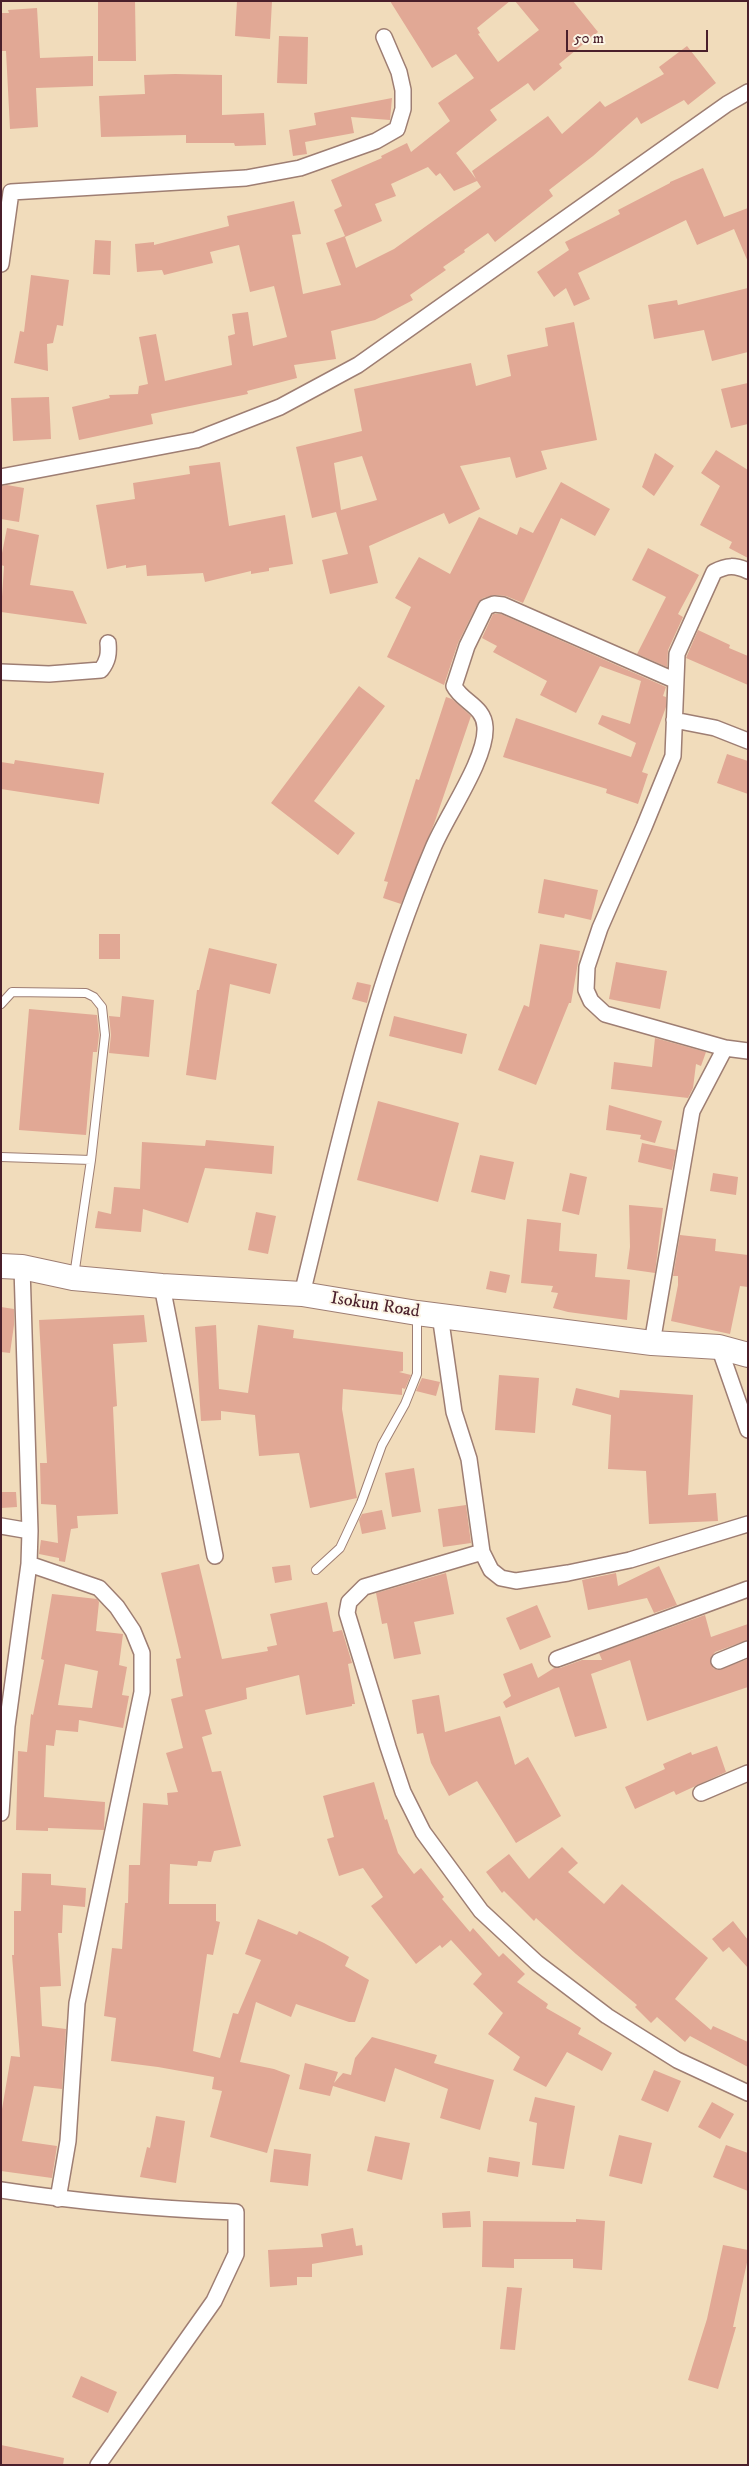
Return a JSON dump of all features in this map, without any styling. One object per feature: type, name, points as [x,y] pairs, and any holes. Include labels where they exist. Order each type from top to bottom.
[{"type":"main road","name":"Isokun Road","points":[[12,1266],[74,1278],[162,1286],[302,1294],[428,1314],[652,1343],[719,1347],[748,1355]]},
{"type":"street","points":[[1,264],[11,192],[246,178],[300,168],[376,141],[396,128],[403,109],[404,90],[399,72],[384,37]]},
{"type":"street","points":[[1,477],[196,440],[280,407],[358,365],[726,104],[748,92]]},
{"type":"street","points":[[748,572],[737,566],[724,566],[714,572],[677,654],[674,680],[673,756],[600,928],[587,966],[586,990],[591,1001],[605,1014],[725,1048],[748,1051]]},
{"type":"street","points":[[302,1294],[355,1075],[391,959],[433,847],[482,750],[485,726],[478,708],[457,692],[454,680],[467,646],[486,607],[494,604],[503,605],[674,680]]},
{"type":"street","points":[[1,672],[49,674],[101,670],[109,655],[108,643]]},
{"type":"street","points":[[674,720],[715,728],[748,741]]},
{"type":"street","points":[[652,1343],[692,1111],[725,1048]]},
{"type":"street","points":[[1,1813],[4,1725],[29,1564],[30,1531],[12,1266]]},
{"type":"street","points":[[162,1286],[215,1556]]},
{"type":"street","points":[[428,1314],[454,1412],[470,1459],[482,1552],[490,1570],[501,1578],[516,1581],[568,1573],[630,1560],[748,1524]]},
{"type":"street","points":[[719,1347],[748,1430]]},
{"type":"street","points":[[1,1526],[30,1531]]},
{"type":"street","points":[[482,1552],[364,1587],[349,1602],[348,1613],[353,1631],[388,1748],[407,1800],[423,1832],[481,1911],[537,1963],[607,2016],[677,2060],[748,2093]]},
{"type":"street","points":[[29,1564],[99,1588],[117,1607],[133,1631],[142,1653],[142,1692],[77,2003],[68,2141],[58,2199]]},
{"type":"street","points":[[557,1659],[748,1589]]},
{"type":"street","points":[[719,1661],[748,1649]]},
{"type":"street","points":[[700,1793],[748,1773]]},
{"type":"street","points":[[1,2190],[58,2199],[236,2212],[236,2254],[214,2301],[98,2465]]},
{"type":"lane","points":[[1,1004],[12,992],[32,991],[86,993],[94,997],[102,1007],[105,1035],[91,1160],[74,1278]]},
{"type":"lane","points":[[1,1157],[91,1160]]},
{"type":"lane","points":[[316,1570],[340,1548],[361,1503],[382,1445],[405,1404],[416,1374],[428,1314]]},
{"type":"building","points":[[98,1],[135,1],[136,61],[98,61]]},
{"type":"building","points":[[237,1],[272,1],[270,39],[235,36]]},
{"type":"building","points":[[390,1],[510,1],[477,28],[480,33],[478,34],[498,62],[539,30],[515,1],[573,1],[598,32],[559,64],[562,68],[534,91],[528,83],[490,110],[497,120],[456,153],[476,179],[472,171],[548,116],[562,134],[600,101],[605,107],[664,74],[659,67],[687,46],[716,83],[688,105],[684,100],[641,124],[637,117],[593,156],[549,190],[553,196],[495,242],[488,233],[464,250],[465,252],[443,267],[446,270],[410,295],[413,300],[375,320],[331,331],[336,359],[294,365],[297,378],[247,391],[248,394],[151,414],[153,424],[79,440],[72,407],[110,398],[109,395],[138,394],[139,386],[148,384],[139,337],[156,334],[165,381],[232,365],[228,336],[235,334],[232,314],[248,312],[253,346],[287,337],[274,286],[250,292],[239,245],[210,252],[213,263],[164,275],[162,270],[137,272],[135,244],[154,242],[154,245],[229,226],[227,216],[294,201],[301,234],[292,235],[303,294],[341,285],[326,243],[345,236],[334,210],[342,206],[331,180],[382,158],[381,156],[407,143],[411,152],[450,121],[438,103],[474,78],[456,54],[432,68]],"holes":[[[428,167],[436,176],[440,173],[454,191],[477,181],[481,187],[394,249],[356,268],[345,237],[382,221],[375,204],[396,196],[391,184]]]},
{"type":"building","points":[[37,8],[40,58],[93,56],[93,86],[36,88],[38,127],[10,129],[6,51],[1,51],[1,13],[9,13],[8,10]]},
{"type":"building","points":[[279,36],[308,37],[307,84],[277,83]]},
{"type":"building","points":[[144,75],[222,75],[222,115],[264,113],[266,145],[235,146],[234,143],[186,143],[186,135],[101,137],[99,96],[145,94]]},
{"type":"building","points":[[392,98],[390,120],[351,117],[354,133],[305,142],[307,154],[293,156],[289,130],[316,125],[314,113]]},
{"type":"building","points":[[703,168],[724,217],[748,208],[748,262],[734,229],[697,245],[686,220],[578,273],[590,299],[574,306],[566,288],[554,297],[537,272],[569,250],[565,242],[620,214],[618,210],[670,182]]},
{"type":"building","points":[[95,240],[111,241],[110,275],[93,274]]},
{"type":"building","points":[[31,275],[69,280],[63,326],[57,325],[53,343],[47,344],[48,371],[14,363],[20,331],[24,332]]},
{"type":"building","points":[[748,288],[748,352],[712,361],[704,330],[654,339],[648,305],[677,300],[678,305]]},
{"type":"building","points":[[574,322],[597,440],[541,451],[547,469],[516,478],[510,457],[460,466],[480,509],[449,524],[444,513],[369,546],[378,583],[330,594],[322,560],[348,554],[336,512],[312,518],[296,447],[362,431],[354,389],[471,363],[476,386],[511,376],[507,355],[548,346],[545,328]],"holes":[[[362,456],[377,500],[341,510],[334,463]]]},
{"type":"building","points":[[748,383],[748,424],[731,428],[721,389]]},
{"type":"building","points":[[49,397],[51,439],[13,441],[11,398]]},
{"type":"building","points":[[716,450],[748,470],[748,558],[729,548],[732,542],[700,525],[720,486],[701,473]]},
{"type":"building","points":[[655,453],[674,466],[654,496],[642,487]]},
{"type":"building","points":[[220,462],[229,526],[285,515],[293,564],[269,568],[269,571],[251,574],[251,571],[205,582],[203,573],[147,576],[146,565],[126,568],[126,565],[107,569],[96,505],[135,499],[133,483],[190,474],[189,466]]},
{"type":"building","points":[[561,482],[610,509],[595,536],[561,518],[523,603],[506,596],[495,595],[483,598],[478,603],[458,643],[444,685],[387,657],[411,607],[395,598],[419,557],[450,574],[479,517],[517,535],[520,527],[533,533]]},
{"type":"building","points":[[7,485],[24,488],[19,522],[1,519],[1,486]]},
{"type":"building","points":[[7,528],[39,535],[30,585],[73,591],[87,624],[1,612],[4,566],[1,565],[1,558]]},
{"type":"building","points":[[648,548],[699,575],[678,614],[683,617],[668,650],[667,667],[637,654],[666,597],[632,580]]},
{"type":"building","points":[[493,614],[501,614],[666,687],[663,696],[666,697],[666,707],[642,772],[648,774],[638,804],[606,793],[607,789],[503,757],[516,718],[631,757],[636,743],[598,724],[602,715],[630,724],[641,681],[600,666],[576,713],[540,695],[547,681],[493,652],[497,646],[482,638]]},
{"type":"building","points":[[698,630],[730,645],[729,648],[748,656],[748,685],[686,658]]},
{"type":"building","points":[[359,686],[385,706],[314,801],[355,833],[338,855],[271,803]]},
{"type":"building","points":[[446,697],[452,699],[471,716],[434,824],[401,904],[383,898],[388,882],[384,881],[416,779],[419,780]]},
{"type":"building","points":[[727,754],[748,761],[748,794],[717,783]]},
{"type":"building","points":[[15,760],[104,773],[99,804],[1,789],[1,762],[14,764]]},
{"type":"building","points":[[544,879],[598,890],[591,920],[565,914],[564,918],[538,913]]},
{"type":"building","points":[[99,934],[120,934],[120,959],[99,959]]},
{"type":"building","points":[[540,944],[580,951],[571,1003],[569,1003],[536,1085],[498,1070],[524,1005],[529,1007]]},
{"type":"building","points":[[209,948],[277,964],[270,994],[230,984],[216,1080],[186,1075],[197,990],[199,990]]},
{"type":"building","points":[[616,962],[667,971],[660,1009],[609,999]]},
{"type":"building","points":[[357,982],[371,985],[367,1003],[352,999]]},
{"type":"building","points":[[122,996],[154,1000],[149,1057],[109,1053],[111,1035],[109,1016],[120,1017]]},
{"type":"building","points":[[29,1009],[97,1015],[99,1035],[97,1052],[93,1052],[86,1135],[19,1130]]},
{"type":"building","points":[[394,1016],[467,1034],[462,1054],[389,1036]]},
{"type":"building","points":[[655,1038],[706,1052],[701,1066],[696,1064],[693,1088],[688,1098],[611,1089],[614,1062],[652,1067]]},
{"type":"building","points":[[378,1101],[459,1123],[438,1202],[357,1180]]},
{"type":"building","points":[[609,1105],[662,1121],[655,1143],[640,1139],[641,1135],[606,1130]]},
{"type":"building","points":[[206,1140],[274,1146],[272,1174],[205,1168],[188,1223],[143,1209],[141,1232],[95,1228],[98,1211],[111,1214],[114,1187],[140,1189],[142,1142],[205,1146]]},
{"type":"building","points":[[642,1143],[676,1150],[672,1170],[638,1162]]},
{"type":"building","points":[[480,1155],[514,1162],[505,1200],[471,1192]]},
{"type":"building","points":[[570,1173],[587,1177],[579,1215],[562,1211]]},
{"type":"building","points":[[713,1173],[738,1177],[736,1195],[710,1191]]},
{"type":"building","points":[[629,1205],[663,1208],[655,1273],[627,1269],[630,1247]]},
{"type":"building","points":[[256,1212],[276,1216],[268,1254],[248,1250]]},
{"type":"building","points":[[527,1219],[561,1223],[559,1251],[597,1254],[595,1277],[630,1280],[627,1320],[568,1312],[553,1308],[558,1293],[551,1292],[553,1286],[521,1283]]},
{"type":"building","points":[[680,1235],[716,1239],[715,1251],[748,1255],[748,1287],[740,1286],[730,1334],[671,1321],[678,1285],[678,1276],[673,1276]]},
{"type":"building","points":[[490,1271],[510,1275],[506,1293],[486,1289]]},
{"type":"building","points":[[1,1307],[14,1309],[10,1353],[1,1352]]},
{"type":"building","points":[[144,1315],[147,1342],[113,1344],[117,1406],[113,1407],[118,1514],[77,1516],[78,1528],[71,1529],[65,1562],[59,1561],[59,1558],[39,1554],[41,1540],[58,1543],[56,1505],[41,1504],[40,1463],[47,1463],[39,1320]]},
{"type":"building","points":[[216,1325],[219,1389],[248,1393],[258,1325],[294,1330],[293,1338],[403,1352],[403,1371],[399,1372],[411,1375],[405,1389],[402,1388],[402,1395],[343,1389],[342,1409],[357,1498],[310,1508],[299,1453],[259,1456],[255,1415],[221,1411],[221,1420],[201,1421],[195,1327]]},
{"type":"building","points":[[499,1375],[539,1378],[535,1433],[495,1430]]},
{"type":"building","points":[[422,1378],[440,1382],[436,1396],[416,1391]]},
{"type":"building","points":[[576,1388],[619,1398],[620,1390],[693,1395],[688,1495],[716,1493],[718,1521],[649,1524],[646,1471],[608,1469],[611,1415],[572,1405]]},
{"type":"building","points":[[414,1468],[421,1512],[392,1517],[385,1473]]},
{"type":"building","points":[[1,1492],[16,1492],[17,1507],[1,1508]]},
{"type":"building","points":[[466,1505],[471,1543],[443,1547],[438,1509]]},
{"type":"building","points":[[382,1510],[386,1529],[362,1534],[359,1520],[362,1514]]},
{"type":"building","points":[[199,1564],[222,1659],[268,1651],[267,1647],[277,1645],[270,1614],[327,1602],[333,1632],[342,1630],[352,1663],[348,1664],[355,1704],[352,1704],[352,1706],[306,1715],[299,1675],[246,1688],[247,1699],[205,1710],[212,1734],[202,1737],[212,1772],[221,1771],[241,1846],[214,1851],[211,1862],[198,1861],[197,1866],[170,1864],[169,1904],[216,1904],[216,1921],[220,1922],[213,1955],[207,1954],[193,2051],[220,2058],[233,2013],[238,2014],[261,1960],[245,1954],[258,1919],[297,1935],[299,1931],[324,1943],[349,1957],[345,1966],[369,1980],[355,2022],[349,2022],[296,2004],[291,2017],[256,2002],[240,2062],[274,2069],[290,2075],[267,2153],[210,2137],[222,2091],[212,2089],[214,2077],[111,2061],[116,2018],[104,2016],[112,1948],[122,1949],[125,1903],[128,1903],[129,1865],[140,1865],[143,1803],[168,1805],[167,1793],[178,1792],[166,1753],[183,1748],[171,1699],[183,1696],[176,1659],[181,1658],[161,1573]]},
{"type":"building","points":[[290,1565],[292,1580],[275,1583],[272,1567]]},
{"type":"building","points":[[659,1566],[677,1605],[654,1613],[647,1598],[588,1610],[582,1580],[616,1573],[618,1586]]},
{"type":"building","points":[[446,1573],[454,1614],[414,1622],[421,1654],[394,1659],[387,1623],[382,1624],[376,1593]]},
{"type":"building","points":[[52,1594],[97,1599],[99,1602],[96,1631],[123,1634],[119,1665],[127,1667],[122,1695],[129,1696],[123,1728],[79,1720],[78,1732],[56,1730],[54,1746],[46,1745],[44,1797],[105,1802],[104,1830],[48,1828],[48,1831],[16,1830],[18,1751],[27,1752],[31,1714],[33,1715],[44,1660],[41,1659]],"holes":[[[65,1664],[98,1671],[92,1708],[58,1705]]]},
{"type":"building","points":[[537,1605],[551,1637],[520,1650],[506,1618]]},
{"type":"building","points":[[705,1615],[711,1637],[748,1624],[748,1640],[715,1652],[710,1660],[713,1668],[718,1670],[748,1659],[748,1687],[647,1721],[630,1660],[591,1674],[607,1728],[575,1737],[559,1687],[506,1708],[503,1702],[511,1696],[503,1674],[532,1663],[538,1678],[554,1668],[560,1668],[582,1660],[602,1660],[599,1653]]},
{"type":"building","points":[[439,1695],[445,1732],[500,1716],[515,1765],[528,1757],[561,1816],[516,1843],[477,1781],[449,1796],[431,1763],[423,1733],[417,1734],[412,1700]]},
{"type":"building","points":[[717,1746],[726,1772],[676,1795],[674,1791],[635,1809],[625,1787],[665,1769],[663,1764],[691,1752],[692,1755]]},
{"type":"building","points":[[374,1782],[385,1820],[387,1819],[398,1853],[414,1874],[421,1868],[444,1897],[442,1899],[470,1932],[473,1928],[499,1957],[503,1953],[525,1974],[517,1982],[548,2004],[546,2008],[581,2028],[578,2034],[612,2053],[602,2071],[567,2052],[546,2087],[513,2070],[520,2057],[488,2034],[503,2013],[473,1984],[482,1974],[451,1940],[442,1948],[440,1945],[416,1964],[371,1906],[383,1897],[363,1868],[339,1876],[327,1839],[334,1837],[323,1796]]},
{"type":"building","points":[[562,1847],[578,1863],[568,1872],[604,1904],[622,1884],[708,1958],[675,1999],[711,2030],[713,2026],[748,2042],[748,2067],[690,2036],[685,2042],[657,2017],[651,2023],[635,2007],[637,2005],[536,1918],[534,1921],[504,1891],[502,1893],[486,1872],[509,1854],[529,1879]]},
{"type":"building","points":[[22,1873],[51,1874],[51,1885],[86,1888],[85,1907],[63,1905],[62,1933],[58,1933],[61,1986],[40,1987],[42,2026],[66,2029],[62,2089],[34,2086],[22,2141],[57,2146],[52,2178],[1,2171],[1,2115],[11,2056],[20,2057],[12,1955],[14,1955],[14,1911],[21,1911]]},
{"type":"building","points":[[733,1921],[748,1940],[748,1968],[729,1947],[723,1952],[712,1939]]},
{"type":"building","points":[[372,2037],[437,2055],[434,2063],[494,2080],[480,2130],[440,2118],[448,2089],[395,2068],[385,2102],[333,2086],[330,2096],[299,2089],[305,2063],[338,2072],[334,2083],[343,2073],[351,2075],[355,2058]]},
{"type":"building","points":[[654,2070],[681,2081],[668,2112],[641,2100]]},
{"type":"building","points":[[535,2097],[575,2106],[564,2169],[532,2165],[537,2123],[529,2121]]},
{"type":"building","points":[[712,2102],[734,2114],[720,2139],[698,2127]]},
{"type":"building","points":[[156,2116],[185,2121],[176,2183],[140,2177],[147,2147],[150,2148]]},
{"type":"building","points":[[619,2135],[652,2143],[642,2184],[609,2176]]},
{"type":"building","points":[[375,2136],[410,2143],[402,2180],[367,2171]]},
{"type":"building","points":[[726,2145],[748,2153],[748,2191],[713,2177]]},
{"type":"building","points":[[274,2149],[311,2154],[308,2186],[270,2182]]},
{"type":"building","points":[[489,2157],[520,2162],[518,2177],[487,2172]]},
{"type":"building","points":[[470,2211],[471,2227],[443,2228],[442,2213]]},
{"type":"building","points":[[576,2219],[605,2221],[602,2270],[573,2268],[573,2259],[514,2259],[514,2268],[482,2267],[483,2221],[576,2222]]},
{"type":"building","points":[[353,2228],[356,2246],[362,2245],[363,2255],[312,2264],[312,2277],[297,2277],[297,2285],[270,2287],[268,2250],[323,2247],[321,2234]]},
{"type":"building","points":[[723,2245],[748,2250],[748,2258],[733,2327],[736,2327],[718,2389],[688,2380],[707,2319]]},
{"type":"building","points":[[507,2287],[522,2288],[515,2350],[500,2349]]},
{"type":"building","points":[[81,2376],[117,2392],[108,2413],[72,2397]]},
{"type":"building","points":[[1,2445],[64,2458],[63,2465],[1,2465]]}]
